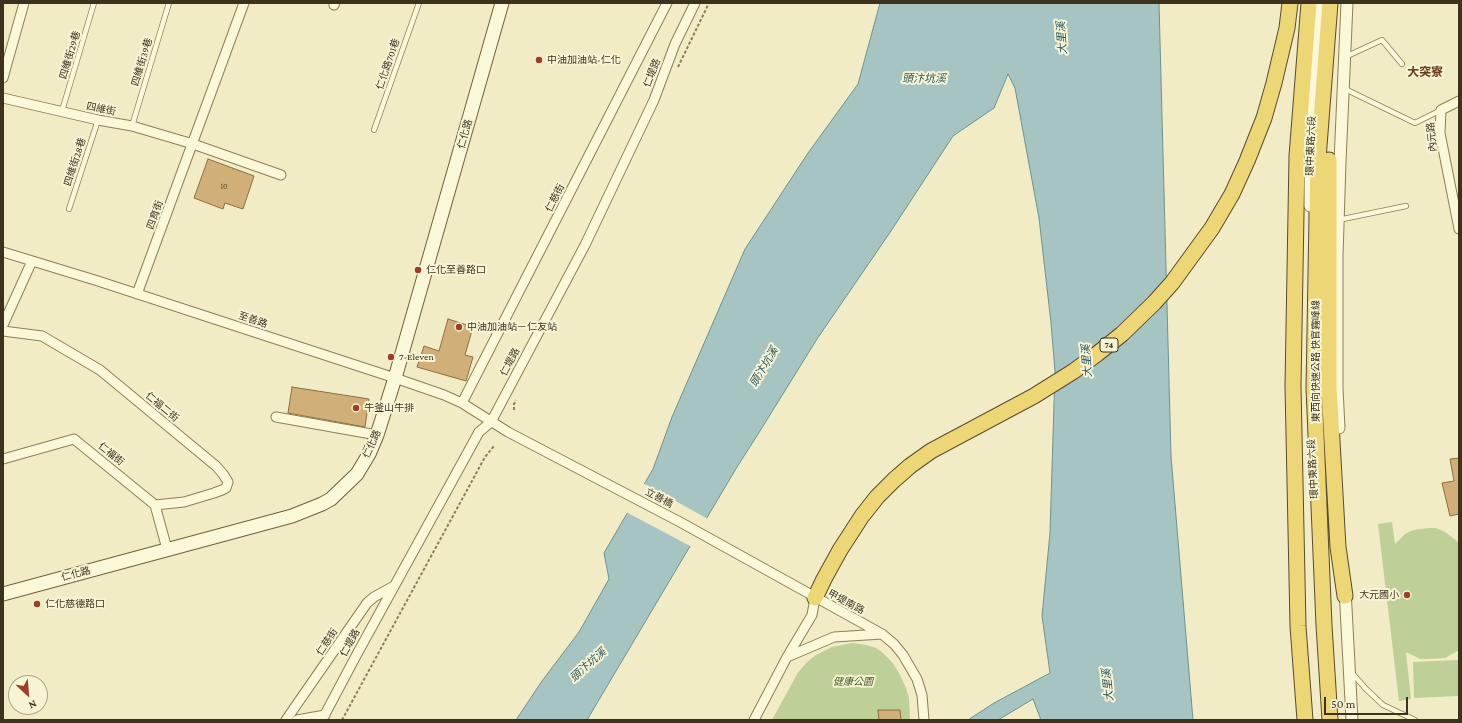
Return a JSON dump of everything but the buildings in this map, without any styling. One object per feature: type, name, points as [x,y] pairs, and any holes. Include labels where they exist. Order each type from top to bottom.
[{"type":"highway","name":"74","points":[[816,598],[824,579],[862,516],[877,497],[897,476],[931,451],[1028,400],[1074,371],[1122,334],[1172,283],[1212,228],[1232,194],[1247,160],[1264,118],[1275,79],[1287,28],[1290,3]]},
{"type":"highway","points":[[1305,720],[1298,626],[1293,386],[1297,156],[1309,3]]},
{"type":"highway","name":"東西向快速公路 快官霧峰線","points":[[1330,3],[1318,159],[1314,388],[1324,625],[1330,720]]},
{"type":"highway","points":[[1339,3],[1333,72],[1328,163],[1329,388],[1338,547],[1345,596]]},
{"type":"main road","name":"仁化路","points":[[3,594],[284,518],[322,504],[331,498],[357,474],[370,454],[395,378],[502,3]]},
{"type":"street","points":[[3,78],[24,3]]},
{"type":"street","name":"四育街","points":[[137,294],[244,3]]},
{"type":"street","name":"仁慈街","points":[[462,403],[667,3]]},
{"type":"street","name":"仁堤路","points":[[324,717],[479,432],[491,422],[585,245],[654,100],[675,44],[695,3]]},
{"type":"street","name":"環中東路六段","points":[[1319,3],[1310,159],[1309,389],[1325,720]]},
{"type":"street","points":[[1347,3],[1338,220],[1337,388],[1348,668],[1352,720]]},
{"type":"street","name":"四維街","points":[[3,98],[98,120],[132,126],[193,144]]},
{"type":"street","name":"內元路","points":[[1459,101],[1441,110],[1440,133],[1459,229]]},
{"type":"street","points":[[193,144],[281,174]]},
{"type":"street","name":"至善路","points":[[3,252],[137,294],[444,395],[462,403],[491,422]]},
{"type":"street","points":[[3,325],[32,261]]},
{"type":"street","name":"仁福二街","points":[[3,331],[42,336],[100,370],[216,466],[228,482],[226,488],[214,493],[184,502],[155,505]]},
{"type":"street","points":[[276,417],[377,435]]},
{"type":"street","name":"立善橋","points":[[491,422],[680,522],[816,598]]},
{"type":"street","name":"仁福街","points":[[3,459],[74,439],[155,505]]},
{"type":"street","points":[[155,505],[167,549]]},
{"type":"street","name":"仁慈街","points":[[286,720],[367,603],[374,597],[395,586]]},
{"type":"street","name":"甲堤南路","points":[[754,720],[787,657],[812,615],[816,598],[882,634],[894,644],[903,655],[917,679],[922,695],[924,720]]},
{"type":"street","points":[[787,657],[834,637],[882,634]]},
{"type":"street","points":[[297,720],[324,717]]},
{"type":"lane","name":"四維街29巷","points":[[62,111],[94,3]]},
{"type":"lane","name":"四維街39巷","points":[[132,126],[169,3]]},
{"type":"lane","name":"仁化路701巷","points":[[374,130],[419,3]]},
{"type":"lane","points":[[1345,58],[1382,40],[1402,64]]},
{"type":"lane","points":[[1343,87],[1415,123],[1441,110]]},
{"type":"lane","name":"四維街28巷","points":[[69,209],[98,120]]},
{"type":"lane","points":[[1338,220],[1406,206]]},
{"type":"lane","points":[[1348,668],[1366,689],[1383,705],[1415,720]]},
{"type":"path","points":[[342,720],[485,457],[494,446]]},
{"type":"green space","points":[[1392,522],[1395,544],[1405,534],[1413,530],[1436,528],[1445,532],[1459,544],[1459,650],[1445,658],[1428,659],[1420,659],[1406,652],[1411,699],[1399,701],[1378,524]]},
{"type":"green space","name":"健康公園","points":[[852,643],[876,648],[891,661],[898,671],[906,688],[909,698],[910,720],[772,720],[797,674],[806,663],[816,655],[832,647]]},
{"type":"green space","points":[[1459,660],[1459,696],[1414,698],[1413,662]]},
{"type":"water","points":[[880,3],[1159,3],[1171,456],[1193,720],[1041,720],[1033,699],[998,720],[968,720],[994,703],[1050,673],[1042,616],[1050,533],[1055,371],[1039,218],[1015,88],[1008,74],[994,108],[953,136],[891,231],[817,339],[737,467],[587,720],[516,720],[542,681],[579,632],[609,579],[604,553],[653,469],[672,417],[745,249],[808,153],[858,84]]},
{"type":"pier","points":[[643,483],[708,519],[692,547],[626,512]]},
{"type":"place","name":"中油加油站-仁化","points":[[539,60]]},
{"type":"place","name":"仁化至善路口","points":[[418,270]]},
{"type":"place","name":"中油加油站－仁友站","points":[[459,327]]},
{"type":"place","name":"7-Eleven","points":[[391,357]]},
{"type":"place","name":"牛釜山牛排","points":[[356,408]]},
{"type":"place","name":"大元國小","points":[[1407,595]]},
{"type":"place","name":"仁化慈德路口","points":[[37,604]]},
{"type":"district","name":"大突寮","points":[[1425,72]]},
{"type":"water label","name":"大里溪","points":[[1062,38]]},
{"type":"water label","name":"頭汴坑溪","points":[[924,79]]},
{"type":"water label","name":"大里溪","points":[[1087,361]]},
{"type":"water label","name":"頭汴坑溪","points":[[764,367]]},
{"type":"water label","name":"頭汴坑溪","points":[[588,665]]},
{"type":"water label","name":"大里溪","points":[[1108,685]]}]
